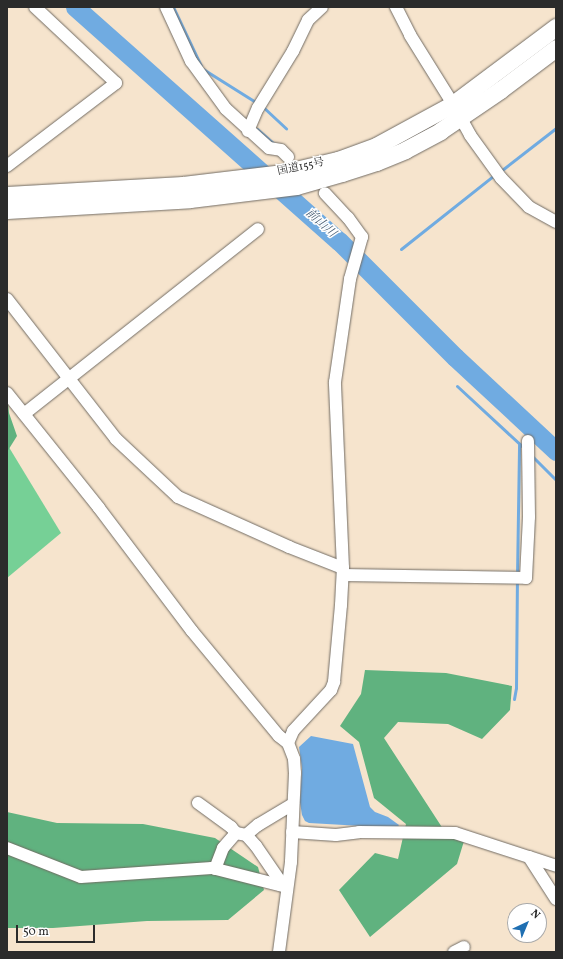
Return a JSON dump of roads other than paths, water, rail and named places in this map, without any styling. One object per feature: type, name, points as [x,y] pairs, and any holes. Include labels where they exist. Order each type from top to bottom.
[{"type":"highway","name":"国道155号","points":[[7,210],[190,199],[296,186],[376,162],[405,150],[440,131],[457,111],[556,27]]},
{"type":"highway","name":"国道155号","points":[[7,195],[183,186],[251,178],[286,165],[338,160],[376,146],[457,111],[556,48]]},
{"type":"street","points":[[7,166],[116,83],[35,7]]},
{"type":"street","points":[[166,7],[191,61],[226,110],[269,148],[280,150],[286,165]]},
{"type":"street","points":[[248,131],[258,108],[293,51],[308,20],[322,7]]},
{"type":"street","points":[[396,7],[410,35],[457,111],[470,135],[509,188],[530,207],[556,222]]},
{"type":"street","points":[[288,743],[293,731],[331,690],[334,682],[343,571],[335,382],[352,272],[361,247],[361,233],[325,194]]},
{"type":"street","points":[[24,414],[258,229]]},
{"type":"street","points":[[7,298],[116,439],[182,499],[343,571],[526,578],[529,518],[528,441]]},
{"type":"street","points":[[7,393],[99,508],[192,631],[279,736],[288,743],[294,759],[292,832],[284,886],[279,952]]},
{"type":"street","points":[[198,803],[256,846],[284,886]]},
{"type":"street","points":[[215,869],[224,848],[241,834],[293,804]]},
{"type":"street","points":[[292,832],[336,835],[359,832],[455,832],[556,866]]},
{"type":"street","points":[[7,848],[81,877],[215,869],[284,886]]},
{"type":"street","points":[[529,857],[556,899]]},
{"type":"water","points":[[311,736],[353,744],[370,807],[375,812],[388,817],[399,825],[397,828],[309,823],[305,821],[302,815],[300,802],[302,768],[299,747]]},
{"type":"waterway","name":"前山川","points":[[75,7],[339,241],[455,357],[556,451]]},
{"type":"waterway","points":[[173,7],[201,66]]},
{"type":"waterway","points":[[203,69],[257,103]]},
{"type":"waterway","points":[[262,106],[286,128]]},
{"type":"waterway","points":[[502,170],[556,128]]},
{"type":"waterway","points":[[257,129],[274,144]]},
{"type":"waterway","points":[[401,249],[492,177]]},
{"type":"waterway","points":[[457,386],[525,449]]},
{"type":"waterway","points":[[517,576],[519,444]]},
{"type":"waterway","points":[[532,456],[556,480]]},
{"type":"waterway","points":[[514,699],[516,688],[517,581]]}]
